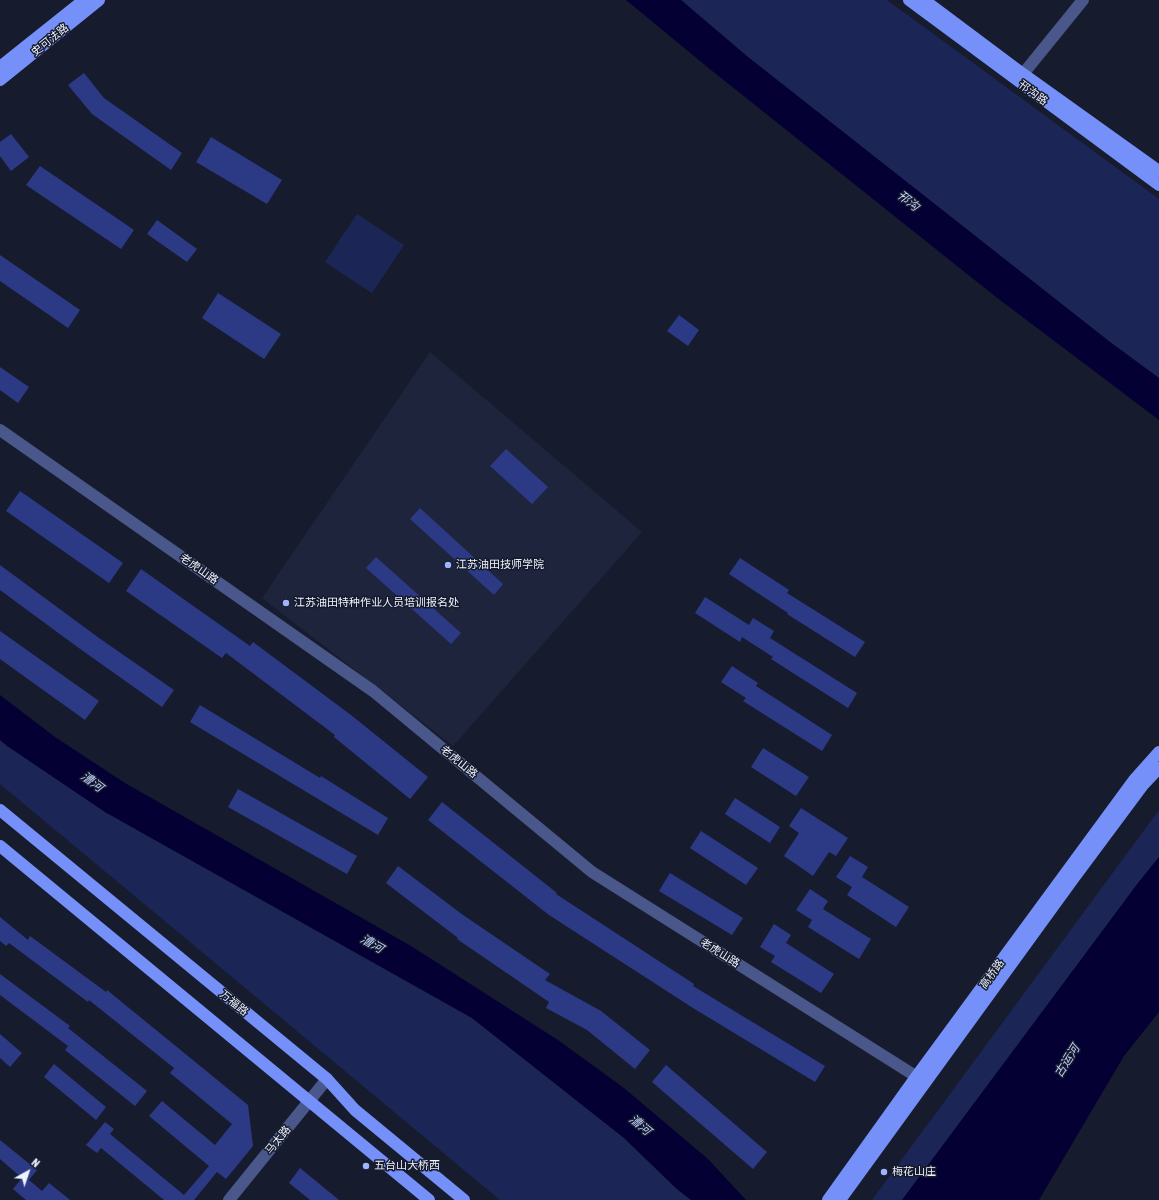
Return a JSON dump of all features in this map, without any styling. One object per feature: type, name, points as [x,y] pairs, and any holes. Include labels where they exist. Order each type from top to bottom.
[{"type":"main road","name":"史可法路","points":[[0,67],[84,0]]},
{"type":"main road","name":"史可法路","points":[[0,80],[99,0]]},
{"type":"main road","name":"邗沟路","points":[[909,0],[1159,185]]},
{"type":"main road","name":"邗沟路","points":[[924,0],[1023,74],[1159,172]]},
{"type":"main road","name":"高桥路","points":[[840,1200],[921,1079],[1129,787],[1159,752]]},
{"type":"main road","name":"高桥路","points":[[828,1200],[1144,785],[1159,768]]},
{"type":"main road","name":"万福路","points":[[0,810],[327,1079],[355,1110],[464,1200]]},
{"type":"main road","points":[[0,846],[429,1200]]},
{"type":"street","points":[[1023,74],[1083,0]]},
{"type":"street","name":"老虎山路","points":[[0,430],[372,691],[592,872],[921,1079]]},
{"type":"street","name":"马太路","points":[[229,1200],[327,1079]]},
{"type":"shaded area","points":[[681,0],[887,0],[1159,199],[1159,378],[1110,342],[748,57]]},
{"type":"shaded area","points":[[357,214],[404,245],[372,293],[325,262]]},
{"type":"shaded area","name":"江苏油田技师学院","points":[[430,352],[642,532],[453,746],[262,598]]},
{"type":"shaded area","points":[[0,740],[105,812],[472,1018],[624,1138],[678,1190],[691,1200],[500,1200],[0,784]]},
{"type":"shaded area","points":[[1159,810],[1159,857],[1138,883],[902,1200],[872,1200]]},
{"type":"water","name":"邗沟","points":[[626,0],[681,0],[748,57],[1110,342],[1159,378],[1159,420],[996,297],[706,66]]},
{"type":"water","name":"漕河","points":[[0,695],[55,737],[125,783],[411,946],[558,1040],[624,1088],[708,1159],[746,1200],[691,1200],[678,1190],[624,1138],[472,1018],[105,812],[7,746],[0,740]]},
{"type":"water","name":"古运河","points":[[1159,857],[1159,1012],[1124,1056],[1039,1200],[902,1200],[1138,883]]},
{"type":"building","points":[[84,73],[104,98],[182,153],[171,170],[92,114],[68,85]]},
{"type":"building","points":[[11,134],[29,157],[11,171],[0,156],[0,142]]},
{"type":"building","points":[[211,137],[282,180],[267,204],[196,162]]},
{"type":"building","points":[[40,166],[134,230],[121,249],[26,185]]},
{"type":"building","points":[[157,220],[197,249],[187,262],[147,234]]},
{"type":"building","points":[[0,255],[80,310],[68,328],[0,281]]},
{"type":"building","points":[[218,293],[281,334],[264,359],[202,318]]},
{"type":"building","points":[[679,315],[699,330],[688,346],[667,331]]},
{"type":"building","points":[[0,367],[29,387],[18,403],[0,390]]},
{"type":"building","points":[[506,449],[548,487],[532,504],[490,466]]},
{"type":"building","points":[[20,491],[123,563],[109,583],[6,511]]},
{"type":"building","points":[[420,508],[503,584],[494,595],[410,519]]},
{"type":"building","points":[[376,557],[461,633],[451,644],[366,568]]},
{"type":"building","points":[[740,558],[789,590],[787,593],[865,642],[855,657],[787,614],[788,613],[729,574]]},
{"type":"building","points":[[0,565],[99,638],[174,690],[162,707],[0,590]]},
{"type":"building","points":[[141,569],[250,646],[253,642],[351,715],[428,777],[410,799],[334,737],[335,735],[226,653],[222,658],[126,591]]},
{"type":"building","points":[[705,597],[749,625],[753,618],[774,631],[770,638],[857,693],[848,708],[771,659],[773,657],[742,637],[740,642],[695,613]]},
{"type":"building","points":[[0,631],[99,701],[85,720],[0,659]]},
{"type":"building","points":[[732,666],[758,683],[756,686],[832,735],[822,751],[743,701],[746,698],[721,682]]},
{"type":"building","points":[[200,705],[320,778],[321,776],[388,818],[378,835],[190,722]]},
{"type":"building","points":[[763,748],[809,777],[796,796],[751,767]]},
{"type":"building","points":[[238,789],[357,856],[347,874],[228,807]]},
{"type":"building","points":[[735,798],[780,827],[770,843],[725,814]]},
{"type":"building","points":[[442,802],[557,893],[556,894],[694,984],[693,986],[825,1066],[815,1082],[693,1008],[549,915],[428,820]]},
{"type":"building","points":[[801,808],[848,838],[836,856],[829,852],[813,876],[784,856],[799,833],[789,826]]},
{"type":"building","points":[[701,831],[758,868],[746,885],[690,848]]},
{"type":"building","points":[[850,856],[868,867],[862,877],[909,907],[896,927],[847,895],[852,887],[836,877]]},
{"type":"building","points":[[398,866],[463,915],[550,974],[545,980],[601,1011],[650,1050],[635,1069],[587,1030],[546,1008],[549,1002],[457,939],[458,938],[386,883]]},
{"type":"building","points":[[670,873],[743,918],[732,935],[659,891]]},
{"type":"building","points":[[810,889],[828,901],[823,909],[871,939],[859,959],[808,927],[812,920],[796,910]]},
{"type":"building","points":[[0,917],[28,940],[30,936],[106,992],[107,990],[248,1105],[253,1146],[226,1179],[217,1172],[194,1200],[164,1200],[101,1148],[97,1153],[86,1145],[105,1122],[114,1129],[110,1134],[184,1195],[209,1166],[149,1116],[162,1101],[215,1145],[232,1124],[170,1073],[174,1068],[89,1000],[88,1002],[9,943],[6,946],[0,941]]},
{"type":"building","points":[[774,924],[791,935],[786,943],[834,974],[821,993],[771,962],[775,956],[760,947]]},
{"type":"building","points":[[0,974],[70,1026],[68,1028],[147,1091],[135,1106],[65,1050],[68,1046],[0,995]]},
{"type":"building","points":[[0,1034],[22,1053],[10,1067],[0,1058]]},
{"type":"building","points":[[54,1064],[106,1107],[96,1120],[44,1077]]},
{"type":"building","points":[[666,1065],[767,1152],[753,1169],[652,1082]]},
{"type":"building","points":[[0,1140],[37,1170],[29,1180],[42,1191],[49,1183],[70,1200],[26,1200],[13,1189],[22,1178],[0,1159]]},
{"type":"building","points":[[300,1168],[339,1200],[310,1200],[289,1183]]},
{"type":"place","name":"江苏油田技师学院","points":[[448,565]]},
{"type":"place","name":"江苏油田特种作业人员培训报名处","points":[[286,603]]},
{"type":"place","name":"五台山大桥西","points":[[366,1166]]},
{"type":"place","name":"梅花山庄","points":[[884,1172]]}]
